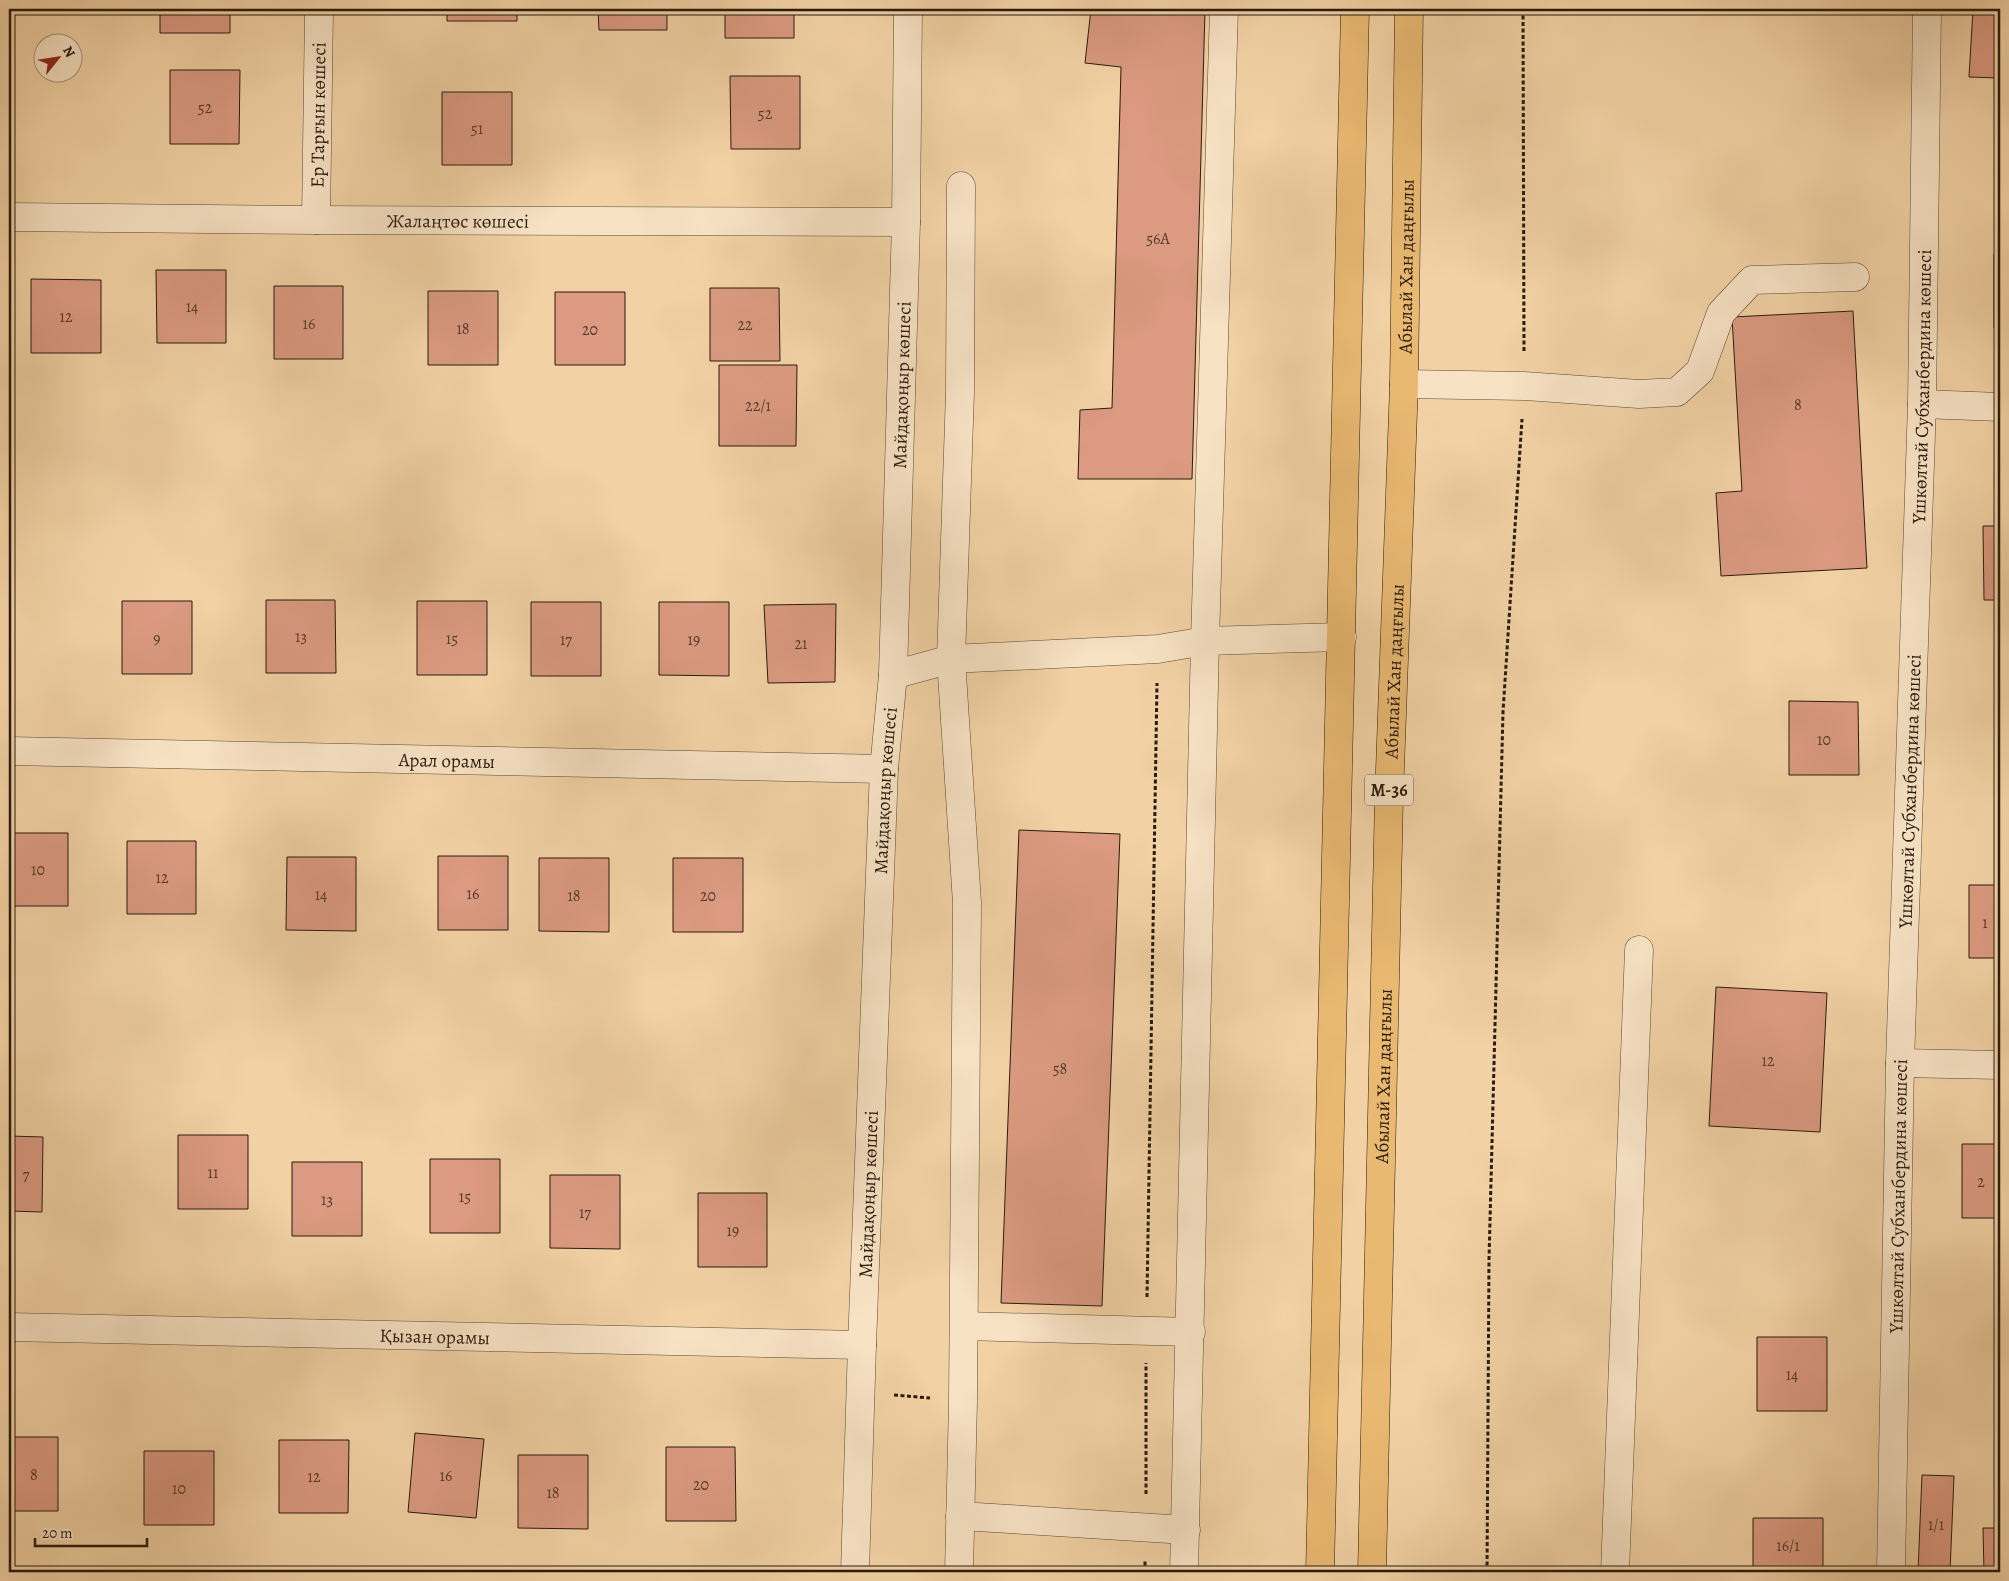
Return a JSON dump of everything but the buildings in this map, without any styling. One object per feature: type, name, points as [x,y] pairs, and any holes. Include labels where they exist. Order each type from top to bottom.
[{"type":"main road","name":"M-36","points":[[1320,1572],[1355,9]]},
{"type":"main road","name":"Абылай Хан даңғылы","points":[[1372,1572],[1389,787],[1404,384],[1409,9]]},
{"type":"street","name":"Ер Тарғын көшесі","points":[[316,220],[319,9]]},
{"type":"street","name":"Майдақоңыр көшесі","points":[[855,1572],[884,769],[893,675],[906,222],[908,9]]},
{"type":"street","points":[[1184,1572],[1191,1332],[1205,641],[1224,9]]},
{"type":"street","name":"Үшкөлтай Субханбердина көшесі","points":[[1891,1572],[1900,1063],[1922,404],[1927,9]]},
{"type":"street","points":[[959,1572],[964,1326],[967,903],[951,659],[960,392],[962,186]]},
{"type":"street","name":"Жалаңтөс көшесі","points":[[9,217],[906,222]]},
{"type":"street","points":[[1404,384],[1524,386],[1639,394],[1677,392],[1700,371],[1722,313],[1752,280],[1855,277]]},
{"type":"street","points":[[1922,404],[2000,407]]},
{"type":"street","points":[[893,675],[951,659],[1158,649],[1205,641],[1342,637]]},
{"type":"street","name":"Арал орамы","points":[[9,750],[884,769]]},
{"type":"street","points":[[1615,1572],[1639,950]]},
{"type":"street","points":[[1900,1063],[2000,1066]]},
{"type":"street","points":[[964,1326],[1191,1332]]},
{"type":"street","name":"Қызан орамы","points":[[9,1327],[862,1345]]},
{"type":"street","points":[[960,1516],[1186,1530]]},
{"type":"path","points":[[1487,1572],[1489,1260],[1504,712],[1524,386],[1523,9]]},
{"type":"path","points":[[1145,1572],[1146,1331],[1158,649]]},
{"type":"path","points":[[860,1392],[963,1401]]}]
